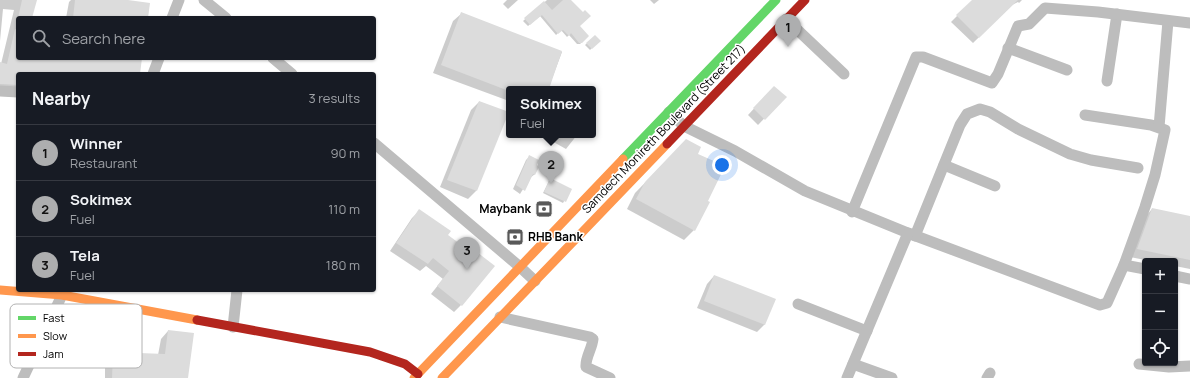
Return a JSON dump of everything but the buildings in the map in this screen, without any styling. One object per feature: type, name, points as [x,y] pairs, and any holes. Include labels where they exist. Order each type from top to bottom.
[{"type":"main road","name":"Samdech Monireth Boulevard (Street 217)","points":[[416,376],[776,0]]},
{"type":"main road","name":"Samdech Monireth Boulevard (Street 217)","points":[[442,378],[804,0]]},
{"type":"main road","points":[[0,290],[16,291]]},
{"type":"main road","points":[[34,292],[67,294],[117,304]]},
{"type":"main road","points":[[142,309],[370,352],[406,364],[416,376]]},
{"type":"street","points":[[173,16],[179,0]]},
{"type":"street","points":[[204,0],[224,16]]},
{"type":"street","points":[[852,212],[916,57],[923,57],[992,83],[998,74],[1018,26],[1029,24],[1045,8],[1117,14],[1190,23]]},
{"type":"street","points":[[1107,81],[1117,14]]},
{"type":"street","points":[[786,19],[844,74]]},
{"type":"street","points":[[1159,127],[1168,21]]},
{"type":"street","points":[[1008,48],[1067,70]]},
{"type":"street","points":[[154,72],[157,60]]},
{"type":"street","points":[[275,60],[290,72]]},
{"type":"street","points":[[0,91],[16,92]]},
{"type":"street","points":[[847,378],[867,330],[944,165],[960,125],[967,114],[980,110],[990,112],[1018,129],[1070,154],[1091,160],[1138,168]]},
{"type":"street","points":[[669,112],[684,126],[735,151],[805,192],[911,235],[1100,305],[1107,303],[1124,265],[1155,175],[1163,145],[1165,130],[1159,127],[1085,115]]},
{"type":"street","points":[[376,145],[535,281]]},
{"type":"street","points":[[944,165],[995,186]]},
{"type":"street","points":[[1124,265],[1142,268]]},
{"type":"street","points":[[1178,277],[1190,279]]},
{"type":"street","points":[[233,327],[237,292]]},
{"type":"street","points":[[62,304],[67,294]]},
{"type":"street","points":[[798,304],[867,330]]},
{"type":"street","points":[[500,317],[590,336],[593,339],[593,343],[586,362],[586,367],[610,378]]},
{"type":"street","points":[[853,364],[892,378]]},
{"type":"street","points":[[1139,364],[1169,367],[1190,366]]},
{"type":"street","points":[[23,378],[28,368]]},
{"type":"traffic: fast","points":[[623,159],[776,0]]},
{"type":"traffic: slow","points":[[442,378],[667,144]]},
{"type":"traffic: slow","points":[[414,378],[623,159]]},
{"type":"traffic: slow","points":[[0,290],[16,291]]},
{"type":"traffic: slow","points":[[25,292],[62,295],[111,304]]},
{"type":"traffic: slow","points":[[142,310],[197,320]]},
{"type":"traffic: jam","points":[[667,144],[805,0]]},
{"type":"traffic: jam","points":[[197,320],[370,352],[405,364],[418,374]]},
{"type":"place","name":"Winner","points":[[788,47]]},
{"type":"place","name":"Sokimex","points":[[551,184]]},
{"type":"place","name":"Maybank","points":[[544,209]]},
{"type":"place","name":"RHB Bank","points":[[515,237]]},
{"type":"place","name":"Tela","points":[[467,270]]}]
